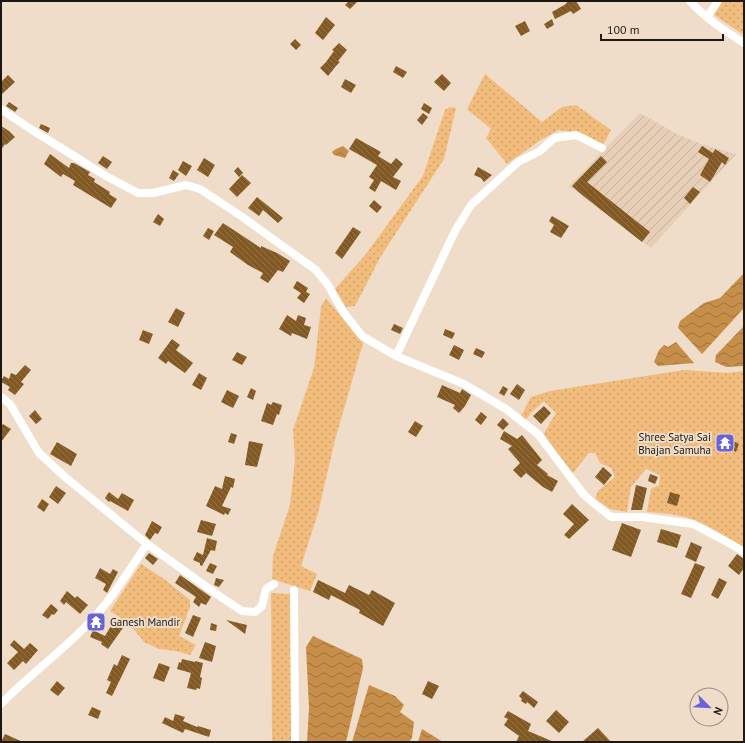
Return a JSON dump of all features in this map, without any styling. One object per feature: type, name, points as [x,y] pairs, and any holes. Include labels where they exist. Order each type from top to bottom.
[{"type":"street","points":[[690,1],[725,31],[744,43]]},
{"type":"street","points":[[708,16],[718,1]]},
{"type":"street","points":[[1,109],[106,176],[138,193],[153,193],[186,185],[200,189],[241,216],[316,270],[328,285],[344,313],[362,336],[396,356],[464,384],[506,409],[538,434],[584,495],[612,517],[642,517],[693,524],[744,552]]},
{"type":"street","points":[[396,356],[455,232],[472,205],[518,162],[540,151],[554,138],[576,135],[602,148]]},
{"type":"street","points":[[1,397],[10,404],[39,453],[65,477],[147,544],[242,611],[255,612],[262,606],[266,589],[274,584]]},
{"type":"street","points":[[1,704],[17,687],[63,649],[109,602],[147,544]]},
{"type":"street","points":[[294,590],[295,742]]},
{"type":"shaded area","points":[[722,1],[744,1],[744,35],[713,14]]},
{"type":"shaded area","points":[[485,74],[542,122],[562,107],[576,105],[611,130],[603,145],[584,134],[559,130],[539,141],[507,164],[486,138],[491,129],[467,109]]},
{"type":"shaded area","points":[[450,107],[456,108],[444,159],[381,256],[355,306],[346,307],[334,290],[366,254],[423,176],[445,110]]},
{"type":"shaded area","points":[[640,113],[675,133],[703,145],[736,154],[651,248],[569,186]]},
{"type":"shaded area","points":[[326,298],[363,343],[335,440],[318,513],[301,566],[317,574],[310,591],[272,579],[273,556],[290,505],[295,460],[293,430],[314,368],[321,307]]},
{"type":"shaded area","points":[[684,370],[727,373],[744,371],[744,548],[712,528],[694,520],[673,514],[647,512],[651,489],[659,485],[660,475],[646,469],[631,487],[627,512],[610,509],[595,499],[598,491],[615,477],[611,468],[600,463],[595,453],[589,453],[572,474],[550,446],[544,433],[556,413],[544,401],[526,420],[521,416],[531,397],[550,391]]},
{"type":"shaded area","points":[[141,564],[164,579],[190,600],[190,607],[179,636],[196,645],[190,655],[176,651],[159,649],[144,642],[129,623],[110,611]]},
{"type":"shaded area","points":[[271,593],[290,594],[292,742],[272,742]]},
{"type":"water","points":[[343,146],[349,151],[345,158],[334,155],[332,152]]},
{"type":"water","points":[[744,273],[744,308],[702,354],[678,328],[680,321],[704,303],[720,298]]},
{"type":"water","points":[[744,326],[744,366],[726,367],[715,362],[716,355]]},
{"type":"water","points":[[676,342],[694,363],[658,366],[654,362],[659,350],[664,345],[668,347]]},
{"type":"water","points":[[313,636],[362,659],[363,668],[346,742],[307,742],[309,708],[306,647]]},
{"type":"water","points":[[369,685],[395,696],[404,705],[400,712],[414,722],[412,738],[409,742],[352,742]]},
{"type":"water","points":[[422,729],[443,742],[418,742]]},
{"type":"building","points":[[349,1],[358,1],[350,9],[345,5]]},
{"type":"building","points":[[569,1],[576,1],[581,9],[573,14],[571,11],[555,19],[552,12]]},
{"type":"building","points":[[326,17],[335,25],[323,40],[315,33]]},
{"type":"building","points":[[552,19],[554,25],[547,29],[544,24]]},
{"type":"building","points":[[525,21],[530,31],[521,36],[515,26]]},
{"type":"building","points":[[295,39],[301,45],[296,50],[290,44]]},
{"type":"building","points":[[339,43],[347,50],[338,61],[340,62],[328,76],[320,68],[334,51],[332,50]]},
{"type":"building","points":[[396,66],[407,72],[403,78],[393,72]]},
{"type":"building","points":[[442,74],[451,83],[444,91],[434,82]]},
{"type":"building","points":[[8,75],[15,82],[1,95],[1,82]]},
{"type":"building","points":[[345,79],[356,85],[351,93],[341,87]]},
{"type":"building","points":[[9,102],[18,108],[15,112],[6,106]]},
{"type":"building","points":[[424,103],[432,108],[429,114],[421,109]]},
{"type":"building","points":[[423,113],[428,117],[422,125],[417,120]]},
{"type":"building","points":[[41,124],[50,128],[48,133],[39,128]]},
{"type":"building","points":[[1,126],[15,137],[6,145],[5,144],[1,150]]},
{"type":"building","points":[[356,138],[381,152],[378,156],[391,164],[396,158],[403,164],[393,177],[401,181],[396,190],[381,181],[375,192],[369,188],[374,180],[369,177],[377,165],[349,149]]},
{"type":"building","points":[[702,146],[713,153],[715,149],[729,158],[725,165],[722,162],[710,182],[700,175],[709,159],[698,152]]},
{"type":"building","points":[[50,154],[69,168],[71,163],[74,163],[90,172],[88,175],[95,179],[94,182],[110,192],[109,194],[117,199],[111,208],[73,185],[75,181],[63,174],[61,177],[44,164]]},
{"type":"building","points":[[103,156],[112,162],[107,169],[98,163]]},
{"type":"building","points":[[601,156],[607,162],[587,182],[650,232],[642,242],[572,186]]},
{"type":"building","points":[[204,158],[215,165],[208,177],[197,170]]},
{"type":"building","points":[[183,161],[192,166],[186,176],[178,170]]},
{"type":"building","points":[[238,167],[243,173],[239,177],[234,171]]},
{"type":"building","points":[[478,167],[492,175],[484,182],[481,178],[474,175]]},
{"type":"building","points":[[173,170],[179,174],[174,181],[169,178]]},
{"type":"building","points":[[242,175],[251,183],[237,197],[229,189]]},
{"type":"building","points":[[693,187],[700,192],[690,204],[684,198]]},
{"type":"building","points":[[257,197],[283,218],[278,223],[263,210],[259,216],[248,208]]},
{"type":"building","points":[[374,200],[382,207],[377,213],[369,206]]},
{"type":"building","points":[[158,214],[164,219],[160,226],[153,222]]},
{"type":"building","points":[[552,216],[569,226],[561,238],[550,232],[554,225],[549,221]]},
{"type":"building","points":[[223,223],[261,248],[261,246],[290,261],[283,272],[278,270],[268,283],[260,278],[263,273],[248,265],[230,252],[233,247],[214,235]]},
{"type":"building","points":[[353,227],[361,232],[342,259],[335,253]]},
{"type":"building","points":[[208,228],[214,231],[209,240],[203,236]]},
{"type":"building","points":[[297,281],[308,288],[306,292],[310,294],[304,303],[297,298],[301,293],[293,288]]},
{"type":"building","points":[[176,308],[185,313],[178,327],[168,322]]},
{"type":"building","points":[[287,315],[296,321],[298,315],[306,318],[304,325],[311,327],[307,339],[292,333],[291,336],[279,329]]},
{"type":"building","points":[[394,324],[403,328],[400,334],[391,330]]},
{"type":"building","points":[[445,329],[455,333],[452,339],[443,335]]},
{"type":"building","points":[[143,330],[153,334],[149,344],[139,340]]},
{"type":"building","points":[[172,339],[180,345],[176,350],[193,363],[185,373],[168,361],[166,364],[158,358]]},
{"type":"building","points":[[454,345],[464,350],[459,360],[449,355]]},
{"type":"building","points":[[476,348],[485,352],[482,358],[473,354]]},
{"type":"building","points":[[237,352],[247,357],[242,365],[232,360]]},
{"type":"building","points":[[25,365],[31,370],[21,382],[24,384],[15,395],[8,390],[10,387],[1,381],[4,376],[9,379],[11,373],[16,375]]},
{"type":"building","points":[[199,373],[207,378],[201,390],[192,385]]},
{"type":"building","points":[[517,384],[525,390],[519,400],[510,394]]},
{"type":"building","points":[[442,385],[460,393],[462,389],[471,395],[459,413],[453,408],[455,405],[437,397]]},
{"type":"building","points":[[503,386],[508,389],[504,396],[499,393]]},
{"type":"building","points":[[251,388],[256,391],[253,400],[247,397]]},
{"type":"building","points":[[227,390],[239,396],[233,408],[221,402]]},
{"type":"building","points":[[273,402],[282,405],[279,415],[277,414],[273,425],[261,421],[267,403],[271,405]]},
{"type":"building","points":[[544,406],[551,413],[541,424],[533,416]]},
{"type":"building","points":[[35,410],[42,419],[36,424],[29,416]]},
{"type":"building","points":[[481,412],[487,417],[481,425],[475,420]]},
{"type":"building","points":[[503,418],[509,424],[503,430],[497,425]]},
{"type":"building","points":[[415,421],[423,426],[416,437],[408,432]]},
{"type":"building","points":[[3,424],[11,429],[1,442],[1,427]]},
{"type":"building","points":[[504,431],[517,439],[522,435],[542,460],[537,465],[548,474],[547,475],[558,481],[552,492],[543,487],[526,473],[521,478],[513,470],[520,463],[508,449],[512,446],[500,439]]},
{"type":"building","points":[[231,433],[237,435],[234,444],[228,442]]},
{"type":"building","name":"Shree Satya Sai Bhajan Samuha","points":[[723,435],[739,444],[736,452],[728,448],[727,451],[718,448]]},
{"type":"building","points":[[249,441],[263,444],[257,467],[245,465]]},
{"type":"building","points":[[57,442],[77,454],[71,466],[50,454]]},
{"type":"building","points":[[603,467],[612,475],[604,485],[595,477]]},
{"type":"building","points":[[650,474],[658,477],[655,484],[648,481]]},
{"type":"building","points":[[225,476],[235,479],[233,488],[231,487],[222,506],[231,509],[228,515],[225,513],[224,515],[206,506],[215,486],[222,489]]},
{"type":"building","points":[[636,485],[647,488],[642,510],[631,510]]},
{"type":"building","points":[[56,486],[66,493],[58,504],[49,497]]},
{"type":"building","points":[[109,492],[118,499],[122,493],[134,500],[128,511],[110,501],[109,502],[105,498]]},
{"type":"building","points":[[670,492],[680,495],[677,506],[667,503]]},
{"type":"building","points":[[42,499],[49,504],[44,512],[37,507]]},
{"type":"building","points":[[572,504],[589,520],[569,539],[564,535],[574,524],[563,514]]},
{"type":"building","points":[[201,520],[216,524],[212,536],[197,532]]},
{"type":"building","points":[[152,521],[162,527],[158,534],[155,533],[150,540],[145,535]]},
{"type":"building","points":[[622,523],[641,530],[631,557],[612,550]]},
{"type":"building","points":[[661,529],[681,535],[677,548],[657,542]]},
{"type":"building","points":[[207,538],[217,541],[215,551],[211,550],[202,566],[200,563],[193,560],[197,552],[203,555]]},
{"type":"building","points":[[691,542],[702,547],[696,562],[685,557]]},
{"type":"building","points":[[149,553],[158,559],[153,565],[145,558]]},
{"type":"building","points":[[737,554],[744,559],[744,568],[739,575],[728,566]]},
{"type":"building","points":[[210,563],[217,566],[213,574],[206,571]]},
{"type":"building","points":[[695,563],[705,567],[691,598],[681,594]]},
{"type":"building","points":[[100,568],[110,574],[113,569],[118,572],[107,593],[103,590],[106,584],[95,578]]},
{"type":"building","points":[[180,575],[211,597],[206,605],[201,603],[199,607],[193,602],[196,597],[175,583]]},
{"type":"building","points":[[216,578],[224,580],[219,587],[214,585]]},
{"type":"building","points":[[719,578],[727,582],[718,599],[711,595]]},
{"type":"building","points":[[318,580],[345,593],[349,585],[369,595],[372,590],[395,603],[383,626],[359,613],[360,610],[331,595],[329,600],[313,592]]},
{"type":"building","points":[[67,591],[75,598],[77,596],[88,605],[80,614],[66,602],[64,605],[60,601]]},
{"type":"building","points":[[51,604],[58,610],[48,619],[42,615]]},
{"type":"building","points":[[193,615],[201,618],[193,637],[185,633]]},
{"type":"building","points":[[115,619],[125,625],[108,649],[101,644],[102,642],[90,637],[93,630],[105,636]]},
{"type":"building","points":[[226,620],[247,625],[245,634]]},
{"type":"building","points":[[211,623],[217,625],[216,631],[210,630]]},
{"type":"building","points":[[14,640],[24,649],[30,643],[38,650],[26,664],[23,661],[14,670],[7,663],[18,652],[10,645]]},
{"type":"building","points":[[205,642],[216,646],[212,662],[199,658]]},
{"type":"building","points":[[122,655],[130,659],[112,696],[106,693],[111,682],[107,680],[114,664],[117,666]]},
{"type":"building","points":[[182,659],[203,663],[200,677],[202,678],[200,689],[197,688],[196,690],[187,688],[191,673],[177,669],[179,662],[181,663]]},
{"type":"building","points":[[159,663],[170,667],[164,682],[153,678]]},
{"type":"building","points":[[57,681],[65,688],[58,696],[50,690]]},
{"type":"building","points":[[428,681],[439,686],[432,699],[422,694]]},
{"type":"building","points":[[523,691],[538,702],[534,708],[527,702],[526,704],[521,701],[522,699],[519,696]]},
{"type":"building","points":[[92,707],[101,711],[98,719],[88,715]]},
{"type":"building","points":[[556,710],[569,722],[559,733],[546,721]]},
{"type":"building","points":[[508,711],[531,724],[528,731],[554,742],[516,742],[519,736],[504,725],[508,719],[504,717]]},
{"type":"building","points":[[175,714],[185,717],[183,721],[197,727],[211,730],[209,737],[185,729],[183,733],[162,723],[165,717],[173,721]]},
{"type":"building","points":[[598,728],[611,742],[582,742]]},
{"type":"building","points":[[5,734],[23,742],[1,742]]},
{"type":"place","name":"Shree Satya Sai Bhajan Samuha","points":[[725,443]]},
{"type":"place","name":"Ganesh Mandir","points":[[96,622]]}]
